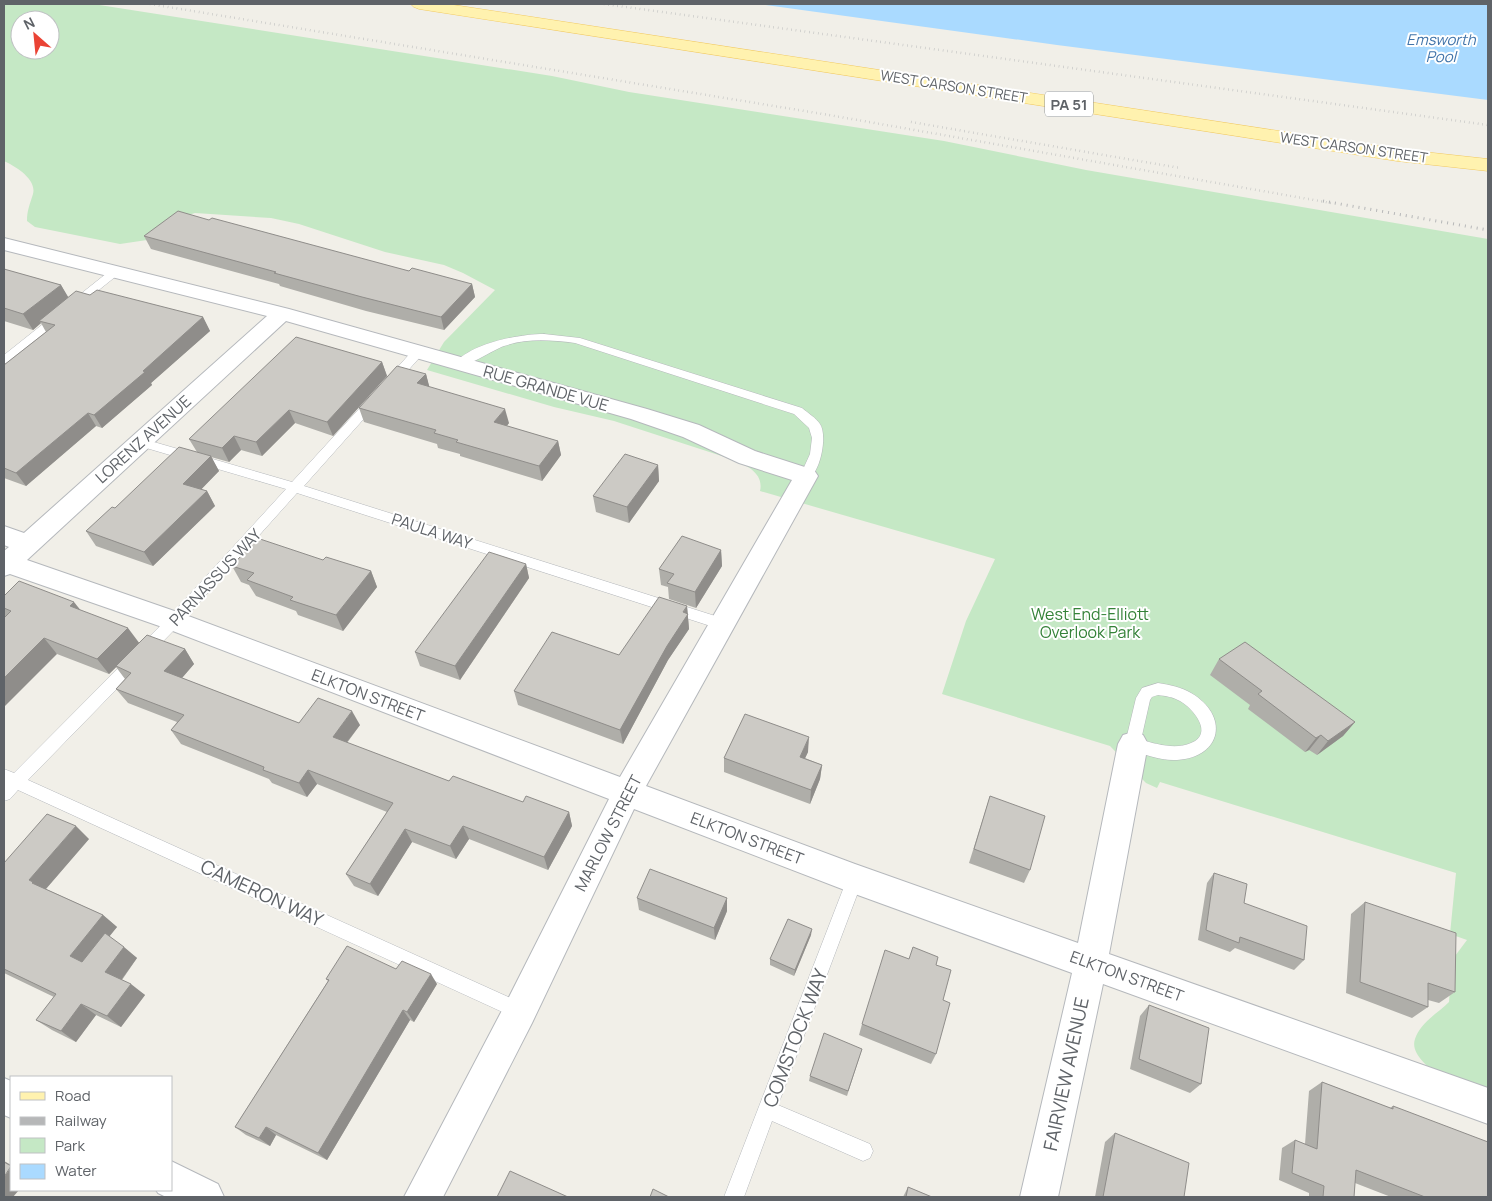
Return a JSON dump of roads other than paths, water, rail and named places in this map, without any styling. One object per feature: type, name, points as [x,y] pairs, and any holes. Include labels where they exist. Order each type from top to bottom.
[{"type":"main road","name":"WEST CARSON STREET","points":[[420,4],[1396,155],[1488,165]]},
{"type":"street","points":[[4,244],[116,271]]},
{"type":"street","name":"RUE GRANDE VUE","points":[[116,271],[282,313],[461,363],[691,431],[747,458],[806,476]]},
{"type":"street","name":"LORENZ AVENUE","points":[[6,564],[282,313]]},
{"type":"street","name":"MARLOW STREET","points":[[423,1197],[520,1011],[627,793],[806,476]]},
{"type":"street","points":[[4,535],[28,544]]},
{"type":"street","name":"ELKTON STREET","points":[[6,564],[174,621],[855,879],[1488,1106]]},
{"type":"street","name":"FAIRVIEW AVENUE","points":[[1039,1197],[1090,963],[1134,744]]},
{"type":"street","points":[[172,1180],[205,1197]]},
{"type":"lane","points":[[4,360],[116,271]]},
{"type":"lane","points":[[461,363],[478,352],[499,343],[530,337],[553,336],[576,340],[761,398],[798,412],[815,426],[818,438],[816,454],[806,476]]},
{"type":"lane","name":"PARNASSUS WAY","points":[[4,794],[10,778],[174,621],[297,488],[417,352]]},
{"type":"lane","name":"PAULA WAY","points":[[140,442],[297,488],[723,624]]},
{"type":"lane","points":[[1158,689],[1166,689],[1190,698],[1207,717],[1210,727],[1209,736],[1205,744],[1196,749],[1180,753],[1168,753],[1134,744],[1139,707],[1147,692],[1158,689]]},
{"type":"lane","name":"CAMERON WAY","points":[[10,778],[520,1011]]},
{"type":"lane","name":"COMSTOCK WAY","points":[[734,1197],[855,879]]},
{"type":"lane","points":[[768,1110],[863,1151]]},
{"type":"water","name":"Emsworth Pool","points":[[759,4],[1488,4],[1488,100],[1057,45]]},
{"type":"railway","points":[[150,4],[829,115],[1331,203]]},
{"type":"railway","points":[[604,4],[1488,125]]},
{"type":"railway","points":[[911,122],[1180,168]]},
{"type":"railway","points":[[1323,201],[1488,230]]},
{"type":"park label","name":"West End-Elliott Overlook Park","points":[[1090,623]]}]
